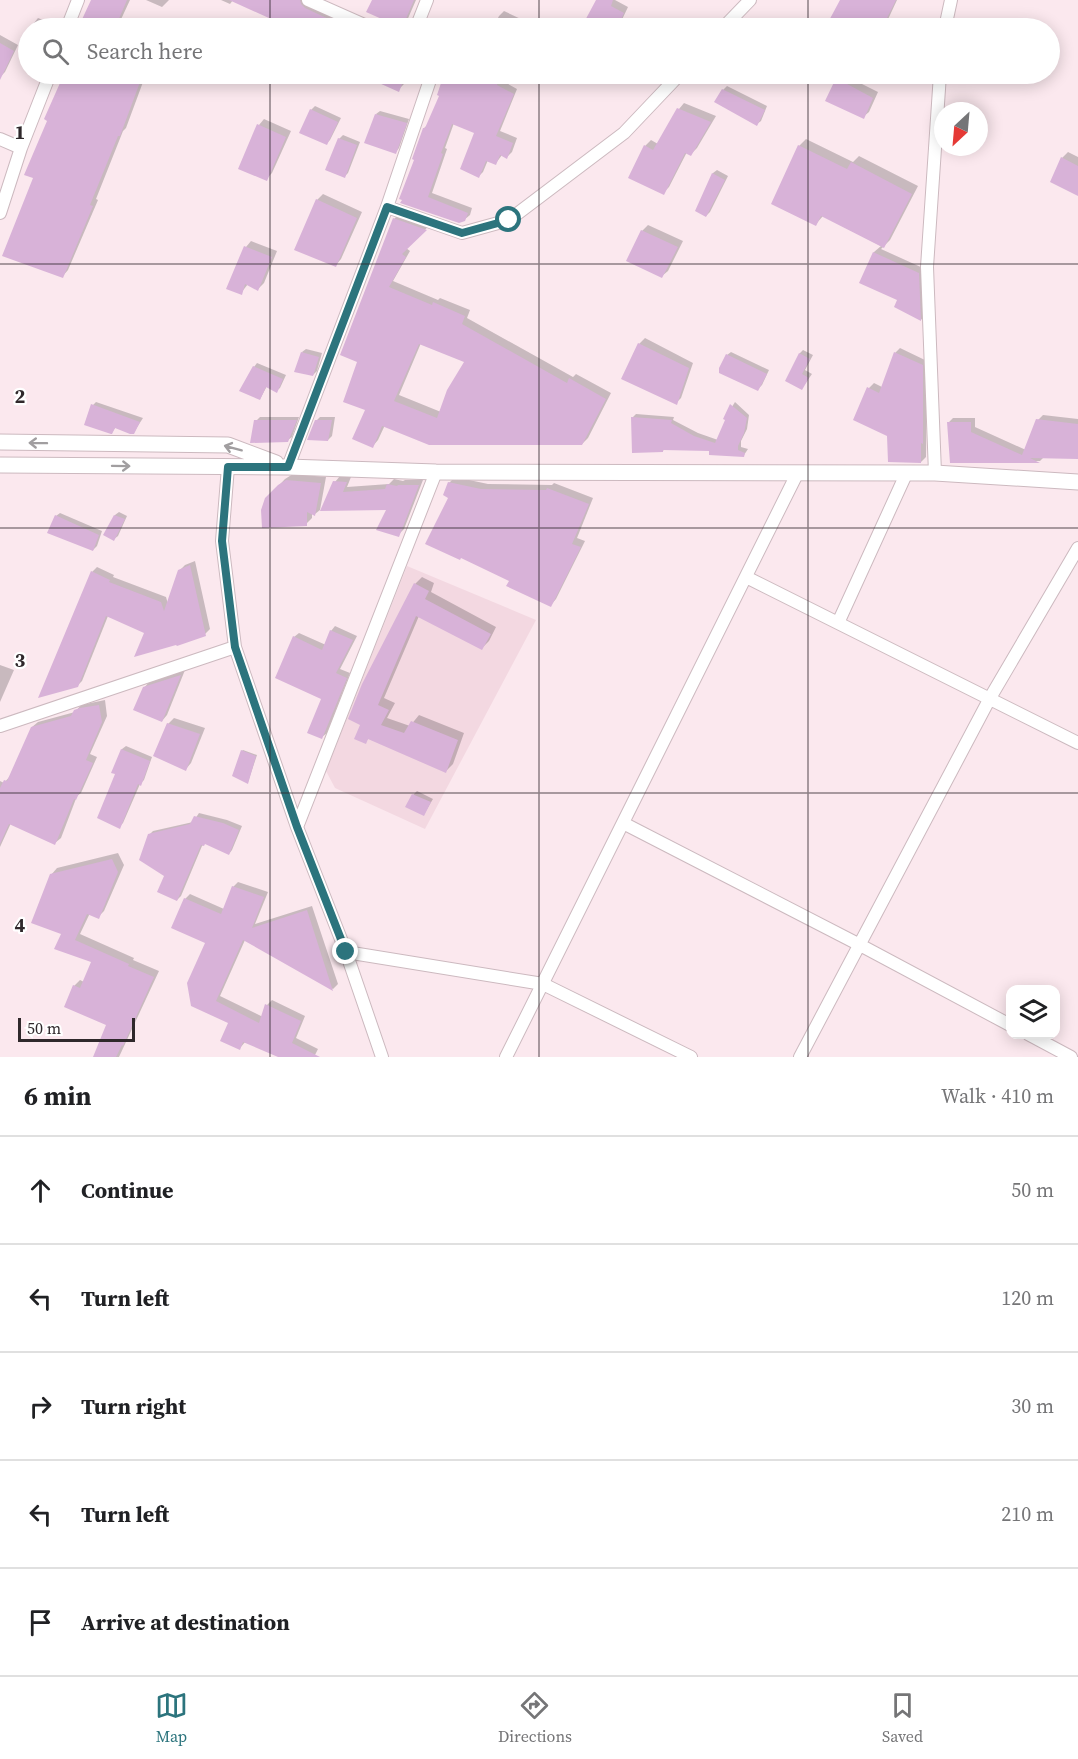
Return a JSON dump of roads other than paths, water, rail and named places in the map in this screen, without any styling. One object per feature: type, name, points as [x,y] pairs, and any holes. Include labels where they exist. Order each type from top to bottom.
[{"type":"street","points":[[71,18],[78,0]]},
{"type":"street","points":[[308,0],[348,18]]},
{"type":"street","points":[[420,18],[427,0]]},
{"type":"street","points":[[733,18],[750,0]]},
{"type":"street","points":[[947,18],[951,0]]},
{"type":"street","points":[[0,213],[21,147],[46,84]]},
{"type":"street","points":[[288,467],[387,207],[429,84]]},
{"type":"street","points":[[387,207],[462,233],[509,220],[624,133],[671,84]]},
{"type":"street","points":[[935,472],[927,267],[939,84]]},
{"type":"street","points":[[0,139],[21,147]]},
{"type":"street","points":[[0,442],[228,445],[288,467]]},
{"type":"street","points":[[0,465],[288,467],[436,472],[935,472],[1078,482]]},
{"type":"street","points":[[228,467],[222,541],[235,647],[297,827],[346,952],[382,1057]]},
{"type":"street","points":[[297,827],[436,472]]},
{"type":"street","points":[[506,1057],[798,472]]},
{"type":"street","points":[[838,623],[907,472]]},
{"type":"street","points":[[800,1057],[990,698],[1078,548]]},
{"type":"street","points":[[746,578],[1078,743]]},
{"type":"street","points":[[0,726],[235,647]]},
{"type":"street","points":[[623,823],[1006,1022]]},
{"type":"street","points":[[346,952],[543,984],[691,1057]]},
{"type":"street","points":[[1037,1039],[1071,1057]]}]
